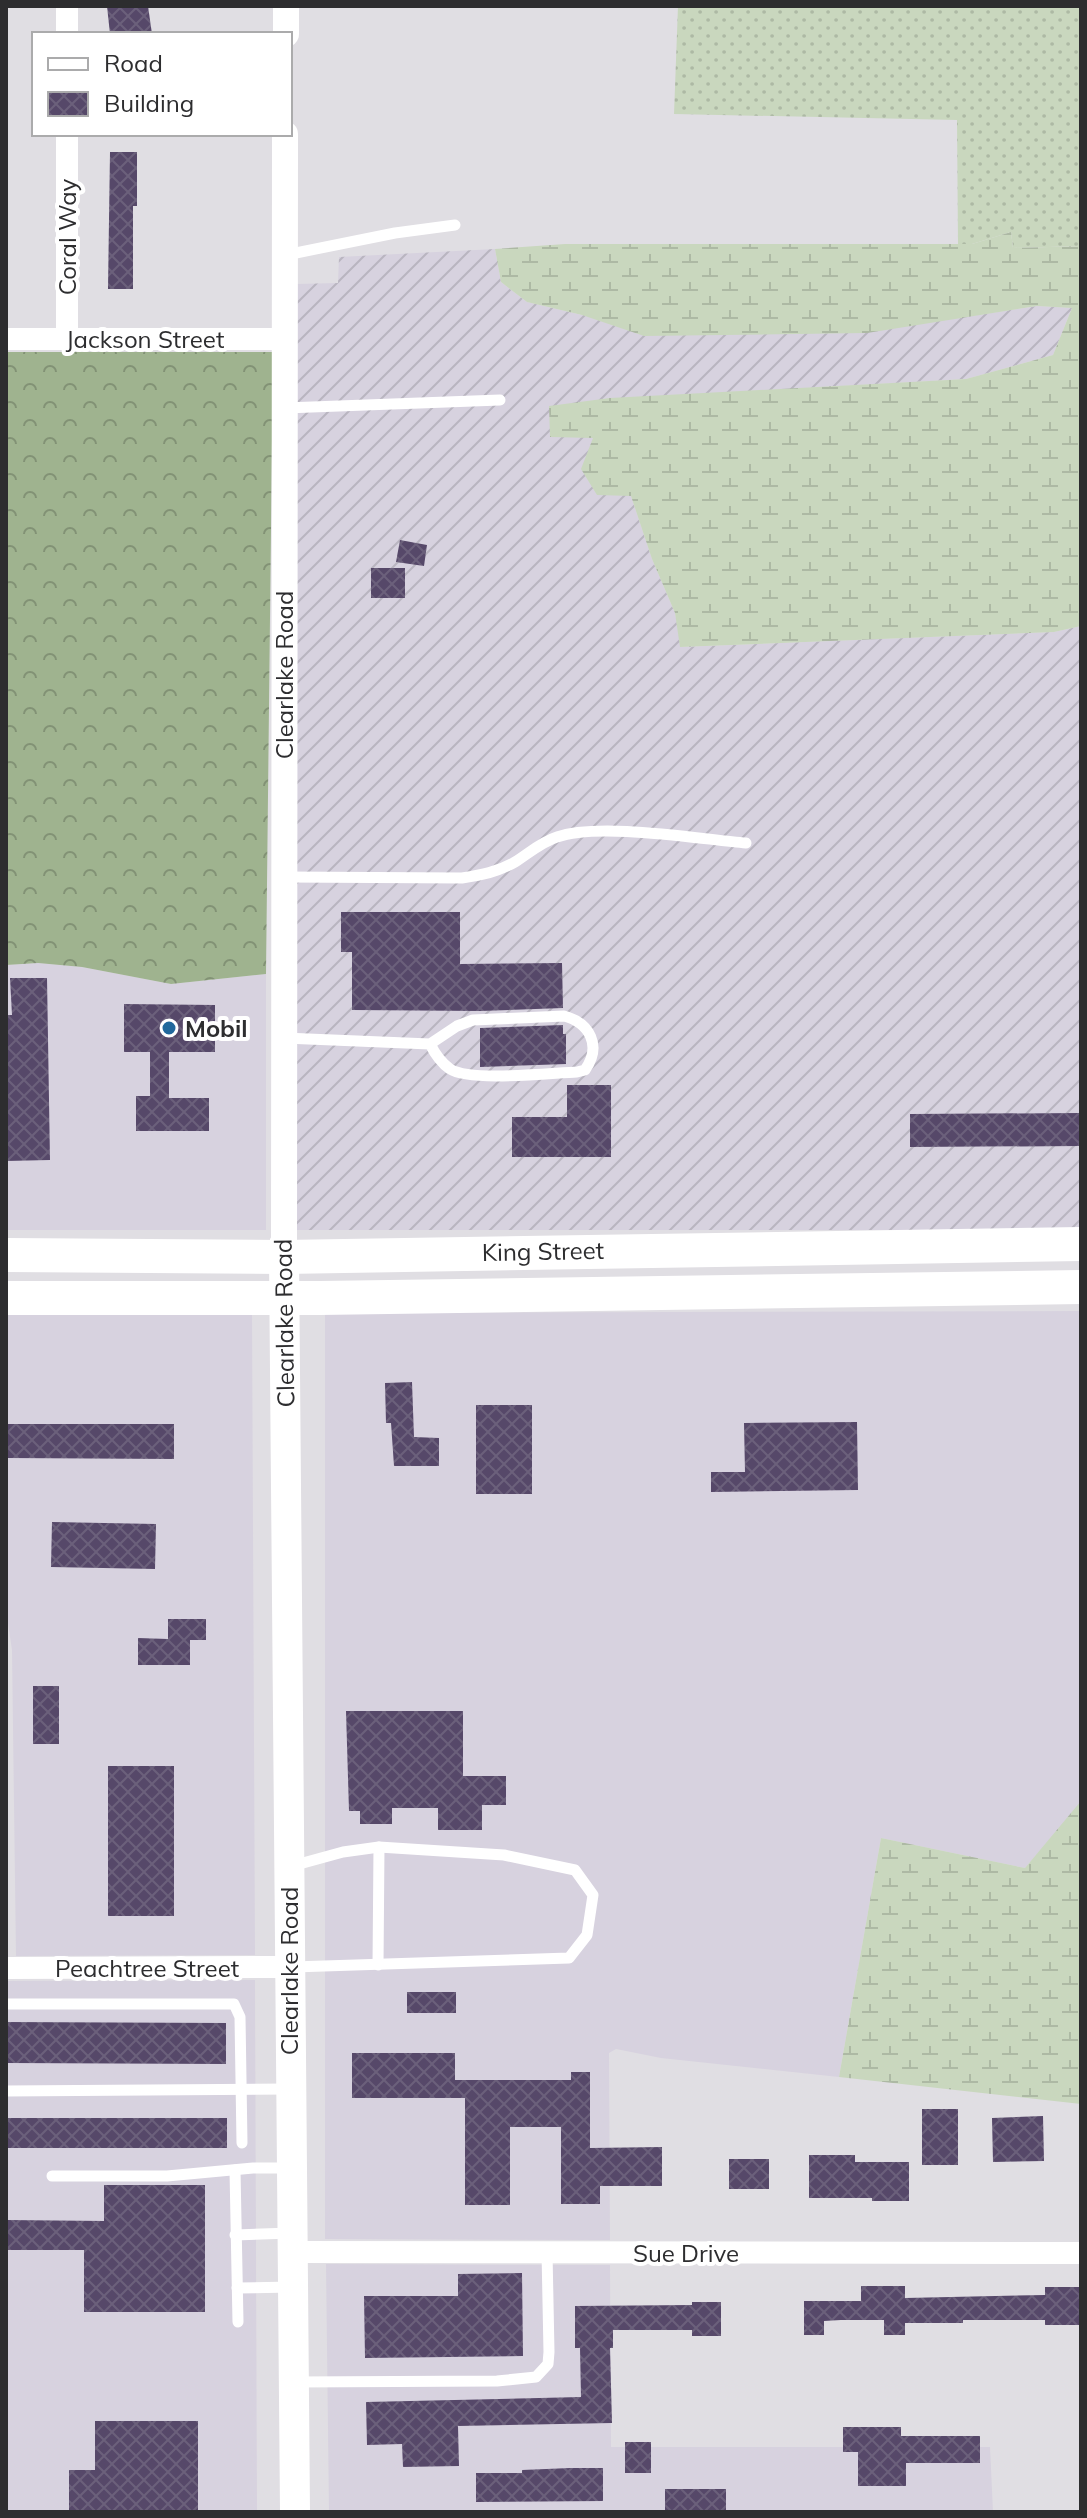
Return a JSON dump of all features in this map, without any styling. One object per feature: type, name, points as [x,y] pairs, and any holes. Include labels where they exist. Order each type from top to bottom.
[{"type":"main road","name":"King Street","points":[[6,1255],[284,1257],[1081,1244]]},
{"type":"main road","points":[[885,1247],[886,1291]]},
{"type":"main road","name":"Clearlake Road","points":[[284,1257],[295,2512]]},
{"type":"main road","name":"King Street","points":[[6,1298],[285,1298],[1081,1287]]},
{"type":"street","points":[[67,6],[67,32]]},
{"type":"street","points":[[286,6],[286,32]]},
{"type":"street","name":"Coral Way","points":[[67,136],[67,339]]},
{"type":"street","name":"Clearlake Road","points":[[284,1257],[285,136]]},
{"type":"street","name":"Jackson Street","points":[[6,339],[284,339]]},
{"type":"street","name":"Peachtree Street","points":[[6,1968],[288,1967]]},
{"type":"street","name":"Sue Drive","points":[[291,2243],[547,2252],[1081,2253]]},
{"type":"lane","points":[[285,255],[395,233],[455,225]]},
{"type":"lane","points":[[284,409],[500,400]]},
{"type":"lane","points":[[284,877],[462,878],[507,867],[557,837],[580,833],[614,831],[746,843]]},
{"type":"lane","points":[[283,1038],[430,1044],[457,1026],[473,1020],[564,1016],[578,1020],[588,1029],[592,1039],[592,1056],[585,1070],[577,1072],[470,1075],[450,1069],[437,1058],[430,1044]]},
{"type":"lane","points":[[378,1965],[379,1847]]},
{"type":"lane","points":[[288,1867],[343,1852],[379,1847],[504,1855],[575,1870],[593,1895],[587,1935],[569,1958],[288,1967]]},
{"type":"lane","points":[[6,2004],[234,2004],[240,2017],[242,2143]]},
{"type":"lane","points":[[6,2091],[290,2089]]},
{"type":"lane","points":[[52,2176],[167,2176],[291,2168]]},
{"type":"lane","points":[[235,2170],[238,2322]]},
{"type":"lane","points":[[235,2235],[291,2243]]},
{"type":"lane","points":[[293,2382],[497,2381],[536,2377],[548,2364],[547,2252]]},
{"type":"lane","points":[[237,2288],[292,2287]]},
{"type":"shaded area","points":[[495,249],[501,282],[527,302],[582,315],[971,316],[1037,306],[1072,308],[1053,355],[966,379],[736,392],[594,437],[631,496],[652,559],[675,613],[681,647],[1054,632],[1081,626],[1081,1230],[294,1230],[296,284],[338,283],[339,257]]},
{"type":"shaded area","points":[[38,963],[82,967],[171,984],[266,974],[266,1230],[6,1230],[6,965]]},
{"type":"shaded area","points":[[1081,1311],[1081,1804],[1025,1868],[881,1838],[839,2077],[661,2058],[616,2049],[609,2053],[610,2240],[325,2239],[325,1313]]},
{"type":"shaded area","points":[[252,1313],[255,1955],[16,1956],[12,1650],[6,1610],[6,1314]]},
{"type":"shaded area","points":[[255,1980],[257,2512],[6,2512],[6,1981]]},
{"type":"shaded area","points":[[326,2264],[610,2265],[611,2447],[990,2447],[993,2512],[329,2512]]},
{"type":"green space","points":[[678,6],[1081,6],[1081,246],[1013,248],[1011,232],[972,244],[958,244],[957,120],[674,114]]},
{"type":"green space","points":[[1011,232],[1013,248],[1081,246],[1081,626],[1054,632],[680,647],[675,613],[652,559],[631,496],[597,495],[581,469],[593,438],[550,437],[549,406],[610,398],[966,379],[1053,355],[1072,308],[1037,306],[867,333],[644,336],[582,315],[527,302],[501,282],[495,249],[565,244],[972,244]]},
{"type":"green space","points":[[6,352],[273,352],[266,974],[171,984],[82,967],[38,963],[6,965]]},
{"type":"green space","points":[[1081,1801],[1081,2104],[839,2077],[881,1838],[1025,1868]]},
{"type":"building","points":[[107,6],[148,6],[152,32],[110,32]]},
{"type":"building","points":[[110,152],[137,152],[137,206],[133,206],[133,289],[108,289]]},
{"type":"building","points":[[400,540],[427,545],[424,566],[396,562]]},
{"type":"building","points":[[371,568],[405,568],[405,598],[371,598]]},
{"type":"building","points":[[341,912],[460,912],[460,964],[562,963],[563,1008],[352,1010],[352,952],[341,952]]},
{"type":"building","points":[[10,978],[47,978],[50,1160],[6,1161],[6,1015],[12,1015]]},
{"type":"building","points":[[124,1004],[215,1005],[215,1052],[169,1052],[169,1098],[209,1098],[209,1131],[136,1131],[136,1096],[150,1096],[150,1052],[124,1052]]},
{"type":"building","points":[[563,1025],[566,1064],[480,1067],[480,1028]]},
{"type":"building","points":[[567,1085],[611,1085],[611,1157],[512,1157],[512,1117],[567,1117]]},
{"type":"building","points":[[1081,1113],[1081,1146],[910,1147],[910,1114]]},
{"type":"building","points":[[412,1382],[414,1437],[439,1438],[439,1466],[394,1466],[391,1423],[386,1423],[385,1383]]},
{"type":"building","points":[[476,1405],[532,1405],[532,1494],[476,1494]]},
{"type":"building","points":[[857,1422],[858,1490],[711,1492],[711,1472],[745,1472],[744,1423]]},
{"type":"building","points":[[6,1424],[174,1424],[174,1459],[6,1458]]},
{"type":"building","points":[[52,1522],[156,1524],[155,1569],[51,1567]]},
{"type":"building","points":[[168,1619],[206,1619],[206,1640],[190,1640],[190,1665],[138,1665],[138,1638],[168,1639]]},
{"type":"building","points":[[33,1686],[59,1686],[59,1744],[33,1744]]},
{"type":"building","points":[[346,1711],[463,1711],[463,1776],[506,1776],[506,1805],[482,1805],[482,1830],[438,1830],[438,1808],[392,1808],[392,1824],[360,1824],[360,1811],[349,1811]]},
{"type":"building","points":[[108,1766],[174,1766],[174,1916],[108,1916]]},
{"type":"building","points":[[407,1992],[456,1992],[456,2013],[407,2013]]},
{"type":"building","points":[[6,2022],[226,2023],[226,2064],[6,2063]]},
{"type":"building","points":[[352,2053],[455,2053],[455,2080],[571,2080],[571,2072],[590,2072],[590,2148],[662,2147],[662,2186],[600,2186],[600,2204],[561,2204],[561,2127],[510,2127],[510,2205],[465,2205],[465,2098],[352,2098]]},
{"type":"building","points":[[922,2109],[958,2109],[958,2165],[922,2165]]},
{"type":"building","points":[[1043,2116],[1044,2161],[993,2162],[992,2118]]},
{"type":"building","points":[[6,2118],[227,2118],[227,2148],[6,2148]]},
{"type":"building","points":[[809,2155],[855,2155],[855,2162],[909,2162],[909,2201],[809,2198]]},
{"type":"building","points":[[729,2159],[769,2159],[769,2189],[729,2189]]},
{"type":"building","points":[[104,2185],[205,2185],[205,2312],[84,2312],[84,2250],[6,2250],[6,2220],[104,2221]]},
{"type":"building","points":[[522,2273],[523,2356],[365,2358],[364,2296],[458,2296],[458,2274]]},
{"type":"building","points":[[861,2286],[905,2286],[905,2298],[1045,2295],[1045,2287],[1081,2287],[1081,2325],[1045,2325],[1045,2320],[963,2320],[963,2323],[905,2323],[905,2335],[884,2335],[884,2320],[841,2320],[824,2321],[824,2335],[804,2335],[804,2301],[861,2301]]},
{"type":"building","points":[[692,2302],[721,2302],[721,2336],[692,2336],[692,2330],[613,2330],[613,2348],[610,2348],[612,2423],[458,2426],[459,2466],[403,2467],[402,2444],[367,2445],[366,2402],[581,2397],[580,2348],[575,2348],[575,2306],[692,2305]]},
{"type":"building","points":[[95,2421],[198,2421],[198,2512],[69,2512],[69,2470],[95,2470]]},
{"type":"building","points":[[843,2427],[901,2427],[901,2436],[980,2436],[980,2463],[906,2463],[906,2486],[858,2486],[858,2452],[843,2452]]},
{"type":"building","points":[[625,2442],[651,2442],[651,2473],[625,2473]]},
{"type":"building","points":[[603,2468],[603,2501],[476,2502],[476,2473],[522,2473],[522,2470]]},
{"type":"building","points":[[665,2489],[726,2489],[726,2512],[665,2512]]},
{"type":"place","name":"Mobil","points":[[169,1028]]}]
